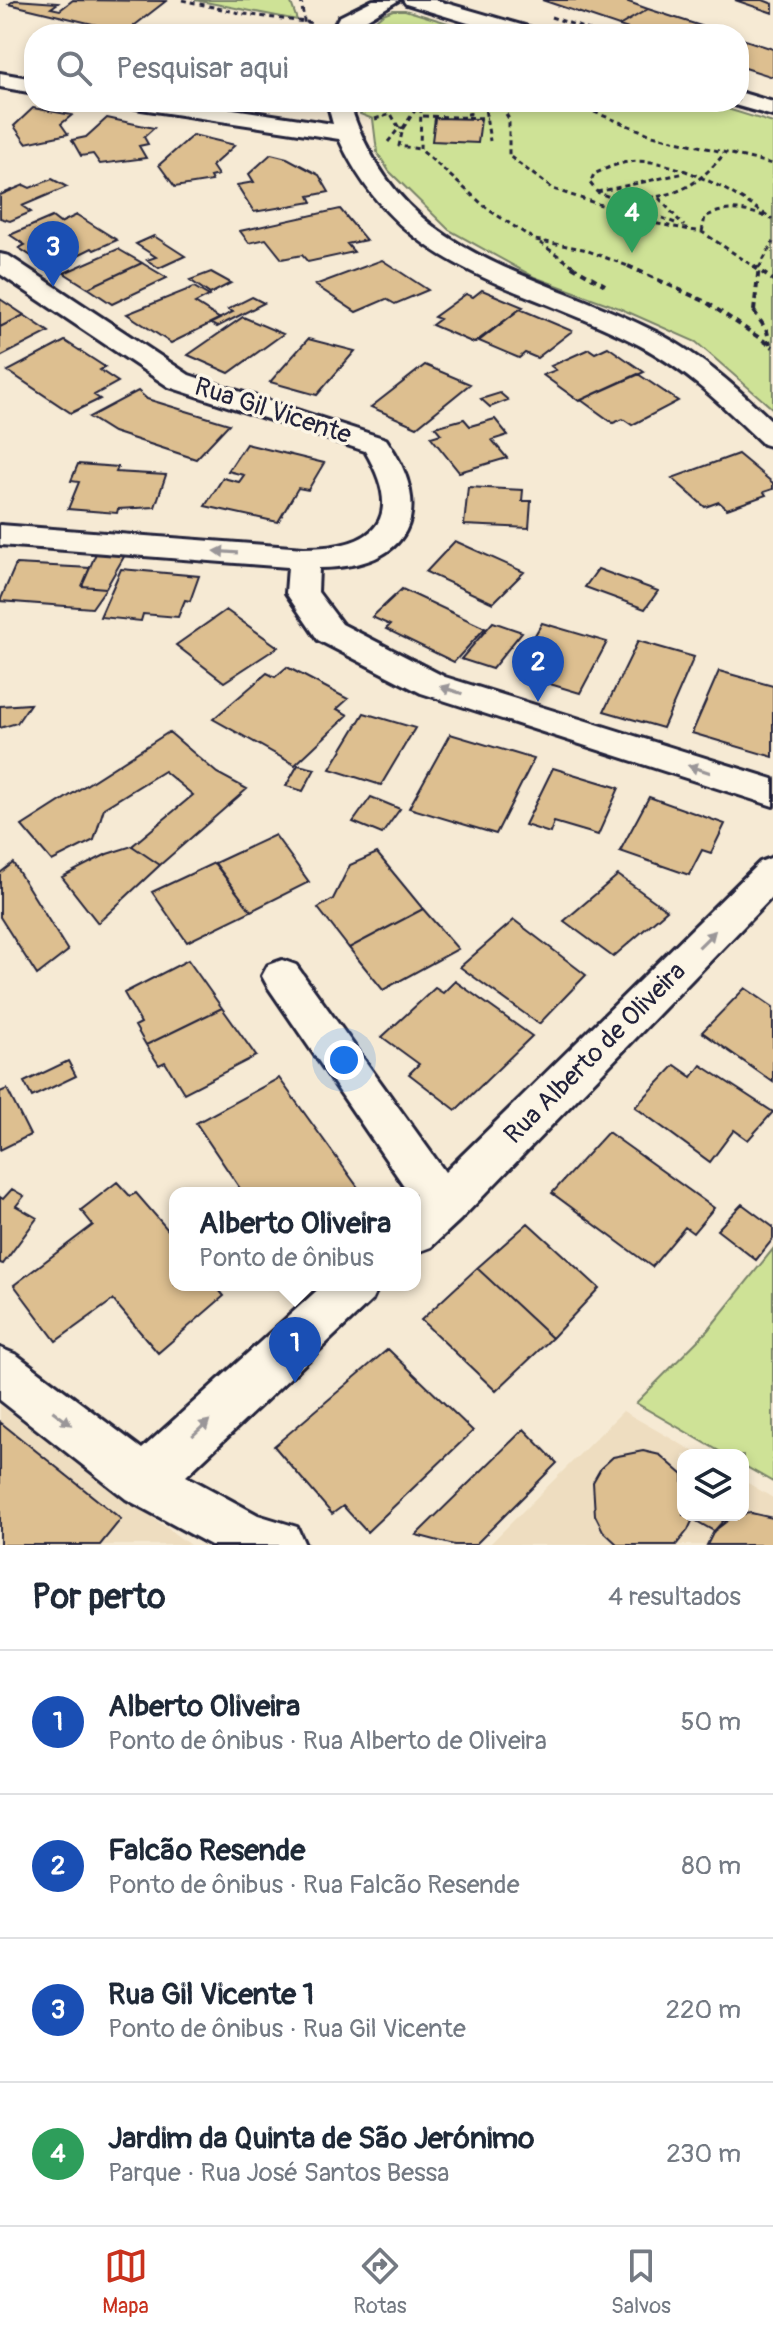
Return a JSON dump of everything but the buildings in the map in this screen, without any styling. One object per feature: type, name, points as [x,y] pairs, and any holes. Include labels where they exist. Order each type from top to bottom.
[{"type":"street","points":[[346,24],[389,0]]},
{"type":"street","points":[[413,0],[493,24]]},
{"type":"street","points":[[0,80],[24,84]]},
{"type":"street","points":[[749,102],[773,109]]},
{"type":"street","points":[[207,112],[345,133]]},
{"type":"street","points":[[340,112],[345,133],[372,180],[415,227],[479,268],[637,333],[673,352],[773,438]]},
{"type":"street","name":"Rua Gil Vicente","points":[[0,262],[179,381],[376,445],[397,482],[400,502],[396,523],[375,545],[348,556],[304,558],[0,535]]},
{"type":"street","points":[[304,558],[302,593],[330,632],[433,685],[773,793]]},
{"type":"street","name":"Rua Alberto de Oliveira","points":[[430,1219],[773,872]]},
{"type":"street","points":[[282,976],[411,1187]]},
{"type":"street","points":[[144,1481],[350,1291]]},
{"type":"street","points":[[0,1371],[144,1481],[251,1539],[279,1545]]},
{"type":"path","points":[[182,0],[306,24],[301,0]]},
{"type":"path","points":[[399,129],[412,112]]},
{"type":"path","points":[[420,149],[422,112]]},
{"type":"path","points":[[438,116],[470,112]]},
{"type":"path","points":[[486,112],[490,141]]},
{"type":"path","points":[[594,112],[652,135],[773,164]]},
{"type":"path","points":[[370,120],[391,114],[399,129],[399,146],[420,149],[512,226],[539,242],[576,246],[643,271],[724,310],[772,346]]},
{"type":"path","points":[[506,114],[509,156],[553,189],[658,224],[684,226]]},
{"type":"path","points":[[423,116],[487,118]]},
{"type":"path","points":[[617,200],[659,198],[702,180],[725,153]]},
{"type":"path","points":[[772,219],[735,193],[657,162],[625,162],[594,174],[590,183],[597,192],[702,232],[773,280]]},
{"type":"path","points":[[597,192],[686,172]]},
{"type":"path","points":[[659,198],[684,226]]},
{"type":"path","points":[[702,232],[705,217],[727,209],[753,212],[772,219]]},
{"type":"path","points":[[772,346],[767,331],[754,311],[754,288],[759,265],[773,242]]},
{"type":"shaded area","points":[[0,1405],[190,1545],[0,1545]]},
{"type":"shaded area","points":[[623,1411],[690,1449],[677,1449],[677,1521],[749,1521],[749,1484],[773,1498],[773,1545],[489,1545]]},
{"type":"green space","points":[[195,0],[290,0],[297,20]]},
{"type":"green space","points":[[405,10],[451,24],[371,24],[383,14]]},
{"type":"green space","points":[[737,112],[773,123],[773,409],[696,342],[619,308],[534,277],[449,230],[389,171],[377,152],[373,119],[360,114]]},
{"type":"green space","points":[[773,1249],[773,1482],[749,1468],[749,1449],[716,1449],[636,1403],[708,1330]]},
{"type":"place","name":"Jardim da Quinta de São Jerónimo","points":[[632,253]]},
{"type":"place","name":"Rua Gil Vicente 1","points":[[53,287]]},
{"type":"place","name":"Falcão Resende","points":[[538,702]]},
{"type":"place","name":"Alberto Oliveira","points":[[295,1383]]}]
